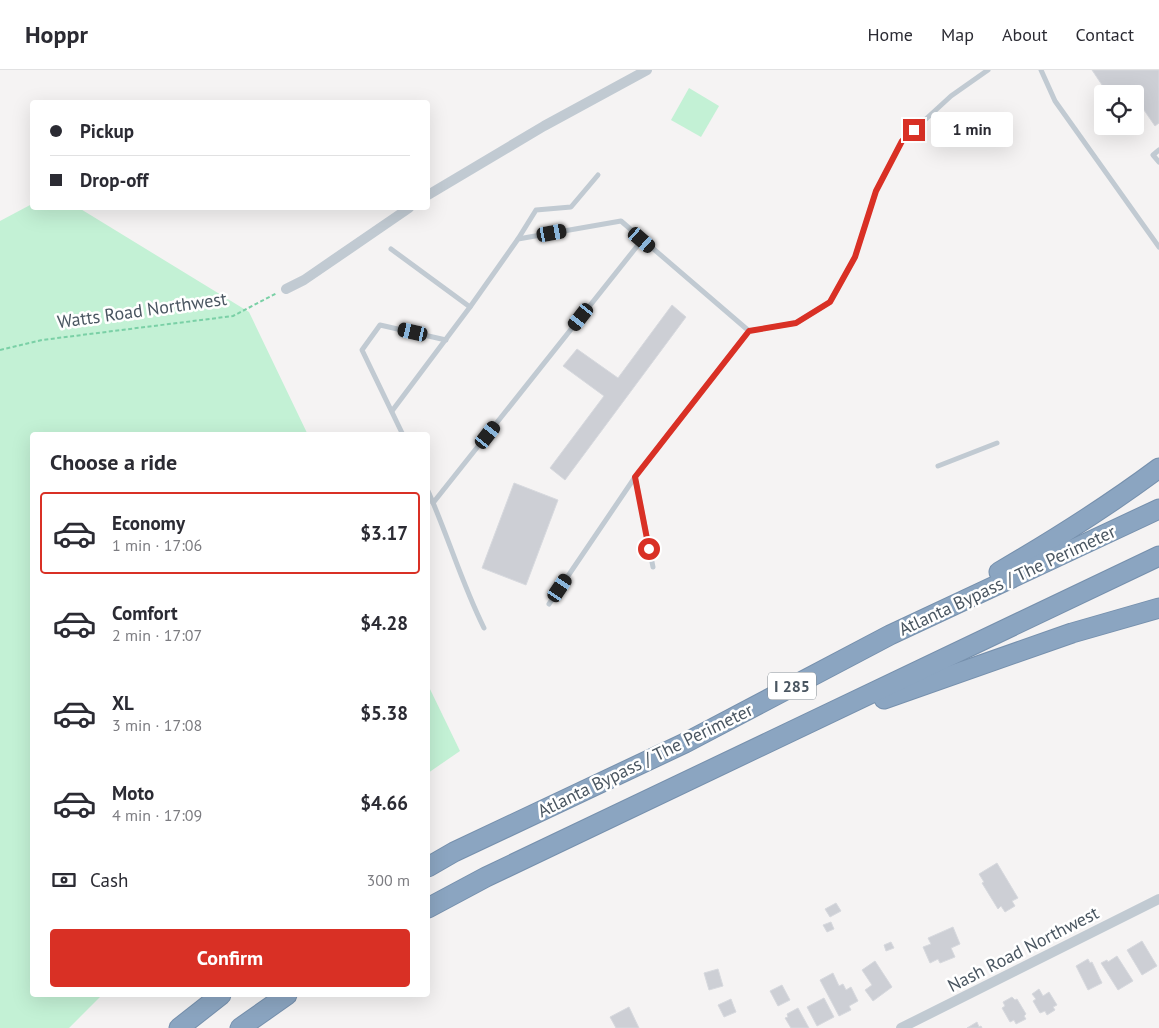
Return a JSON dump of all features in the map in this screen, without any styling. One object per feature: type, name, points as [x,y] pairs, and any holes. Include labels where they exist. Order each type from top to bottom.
[{"type":"highway","points":[[890,635],[1038,549],[1131,489],[1159,468]]},
{"type":"highway","name":"Atlanta Bypass / The Perimeter","points":[[430,866],[454,852],[685,743],[890,635],[1159,508]]},
{"type":"highway","name":"Atlanta Bypass / The Perimeter","points":[[430,907],[494,873],[1159,556]]},
{"type":"highway","points":[[791,732],[1072,633],[1159,608]]},
{"type":"highway","points":[[180,1028],[219,997]]},
{"type":"highway","points":[[240,1028],[284,997]]},
{"type":"street","points":[[430,194],[544,126],[647,70]]},
{"type":"street","points":[[286,289],[304,280],[406,210]]},
{"type":"street","name":"Nash Road Northwest","points":[[901,1028],[1159,899]]},
{"type":"lane","points":[[549,604],[635,477],[749,331],[796,323],[830,302],[855,257],[876,191],[902,141],[951,96],[988,70]]},
{"type":"lane","points":[[1041,70],[1055,101],[1159,247]]},
{"type":"lane","points":[[1159,150],[1153,155],[1159,162]]},
{"type":"lane","points":[[392,411],[470,307],[536,210],[571,206],[598,174]]},
{"type":"lane","points":[[518,239],[621,222],[749,331]]},
{"type":"lane","points":[[433,503],[642,240]]},
{"type":"lane","points":[[391,249],[470,307]]},
{"type":"lane","points":[[402,432],[362,350],[380,325],[446,340]]},
{"type":"lane","points":[[938,466],[997,443]]},
{"type":"lane","points":[[635,477],[653,567]]},
{"type":"lane","points":[[430,496],[471,602],[484,628]]},
{"type":"path","name":"Watts Road Northwest","points":[[0,350],[42,340],[233,316],[286,289]]},
{"type":"green space","points":[[689,88],[719,106],[701,137],[671,120]]},
{"type":"green space","points":[[30,205],[30,210],[82,210],[249,312],[307,432],[30,432],[30,997],[100,997],[69,1028],[0,1028],[0,221]]},
{"type":"green space","points":[[430,689],[460,751],[430,772]]},
{"type":"building","points":[[1092,70],[1159,70],[1159,123],[1155,126],[1144,110],[1144,85],[1102,85]]},
{"type":"building","points":[[672,305],[686,317],[565,480],[550,468],[604,396],[563,366],[577,349],[618,378]]},
{"type":"building","points":[[514,483],[558,500],[526,585],[482,568]]},
{"type":"building","points":[[997,863],[1018,898],[1012,901],[1015,906],[1005,912],[1001,906],[998,909],[982,883],[984,882],[979,874]]},
{"type":"building","points":[[836,903],[841,911],[830,917],[825,909]]},
{"type":"building","points":[[831,922],[834,929],[827,932],[823,925]]},
{"type":"building","points":[[953,927],[960,944],[951,948],[955,957],[940,963],[938,959],[930,963],[923,947],[931,944],[928,938]]},
{"type":"building","points":[[1142,941],[1157,966],[1142,975],[1127,950]]},
{"type":"building","points":[[891,942],[894,948],[886,951],[884,945]]},
{"type":"building","points":[[1117,956],[1133,981],[1118,990],[1101,963],[1107,960],[1108,962]]},
{"type":"building","points":[[1088,959],[1090,963],[1092,962],[1102,983],[1088,990],[1076,966]]},
{"type":"building","points":[[875,961],[892,987],[873,1001],[865,990],[872,985],[862,970]]},
{"type":"building","points":[[718,969],[723,986],[709,990],[704,973]]},
{"type":"building","points":[[833,973],[839,986],[843,984],[846,990],[851,987],[858,1001],[849,1006],[851,1010],[839,1016],[820,980]]},
{"type":"building","points":[[782,985],[790,1000],[778,1006],[770,991]]},
{"type":"building","points":[[1039,989],[1043,996],[1049,992],[1057,1005],[1053,1007],[1055,1010],[1047,1015],[1045,1011],[1040,1013],[1033,1001],[1036,999],[1032,994]]},
{"type":"building","points":[[1012,997],[1015,1000],[1017,999],[1026,1014],[1024,1016],[1026,1019],[1016,1024],[1014,1020],[1010,1022],[1002,1008],[1005,1006],[1003,1002]]},
{"type":"building","points":[[824,998],[834,1017],[817,1026],[807,1007]]},
{"type":"building","points":[[731,999],[736,1012],[724,1017],[718,1005]]},
{"type":"building","points":[[629,1007],[639,1028],[616,1028],[610,1017]]},
{"type":"building","points":[[798,1008],[809,1028],[791,1028],[785,1018],[788,1017],[787,1014]]},
{"type":"building","points":[[977,1022],[979,1027],[981,1026],[982,1028],[967,1028]]},
{"type":"route","points":[[649,549],[635,477],[749,331],[796,323],[830,302],[855,257],[876,191],[902,141],[914,130]]}]
